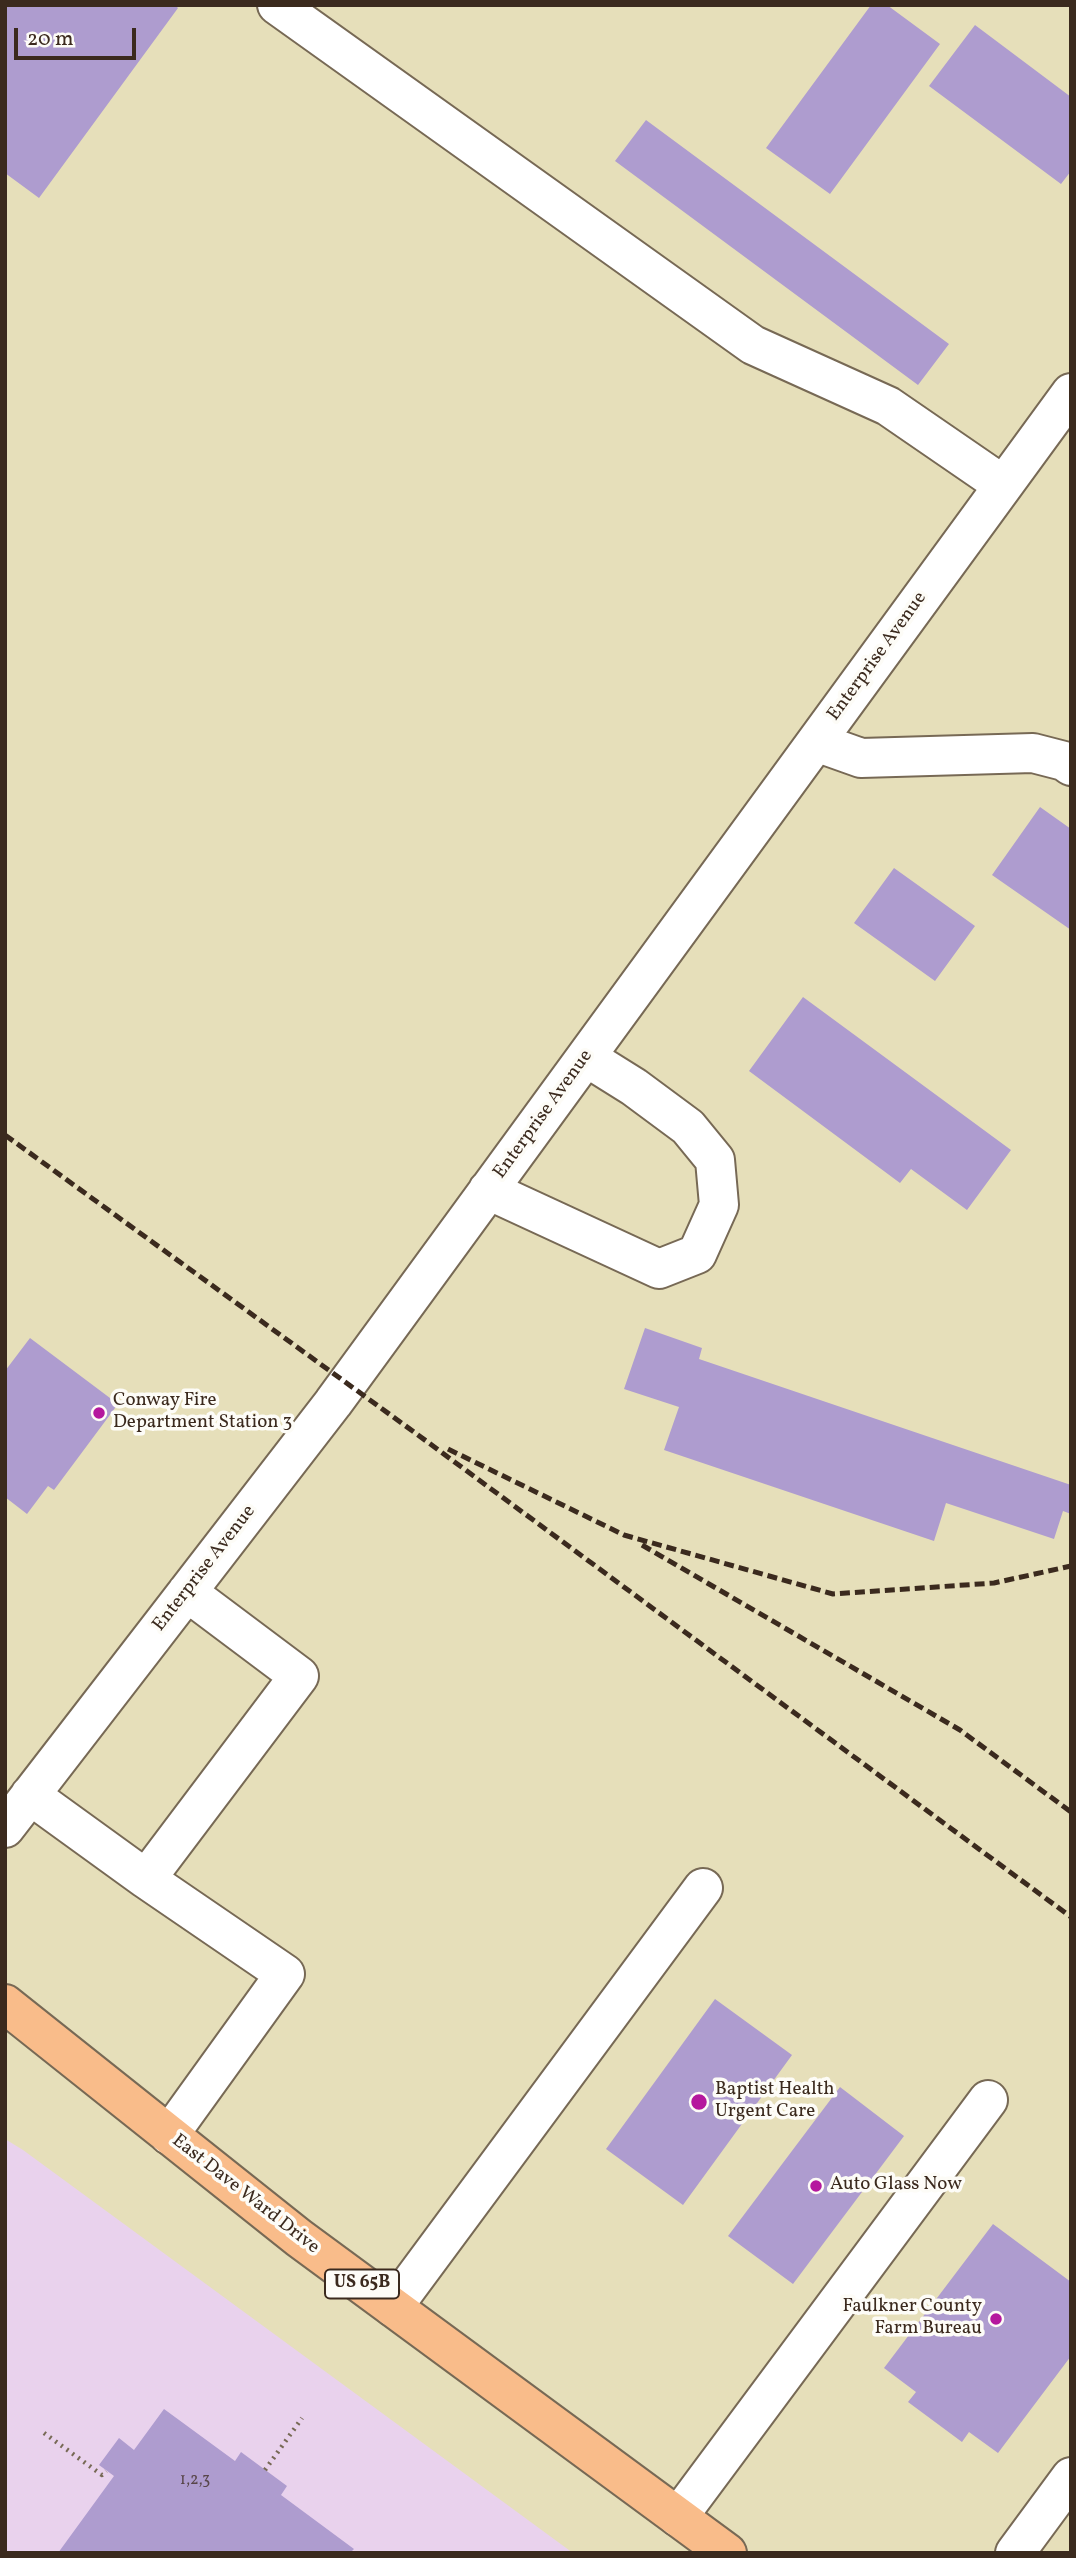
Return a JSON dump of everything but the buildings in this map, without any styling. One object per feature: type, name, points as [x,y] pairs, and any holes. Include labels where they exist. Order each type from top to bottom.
[{"type":"main road","name":"East Dave Ward Drive","points":[[5,2004],[299,2238],[727,2553]]},
{"type":"street","points":[[277,5],[753,345],[888,406],[1003,485]]},
{"type":"street","name":"Enterprise Avenue","points":[[5,1828],[332,1403],[1071,393]]},
{"type":"street","points":[[816,742],[861,758],[1033,753],[1064,761],[1071,766]]},
{"type":"street","points":[[488,1190],[659,1269],[697,1254],[719,1205],[715,1160],[688,1127],[634,1087],[586,1057]]},
{"type":"street","points":[[146,1879],[299,1676],[187,1592]]},
{"type":"street","points":[[30,1795],[146,1879],[285,1974],[169,2135]]},
{"type":"street","points":[[393,2307],[703,1888]]},
{"type":"street","points":[[678,2517],[988,2100]]},
{"type":"street","points":[[1015,2553],[1071,2477]]},
{"type":"path","points":[[265,2470],[302,2418]]},
{"type":"path","points":[[44,2433],[102,2475],[106,2471]]},
{"type":"shaded area","points":[[5,2139],[23,2150],[573,2553],[5,2553]]},
{"type":"railway","points":[[5,1135],[414,1432],[1071,1917]]},
{"type":"railway","points":[[448,1449],[624,1535],[833,1594],[994,1583],[1071,1566]]},
{"type":"railway","points":[[642,1545],[960,1730],[1071,1812]]},
{"type":"place","name":"Conway Fire Department Station 3","points":[[99,1413]]},
{"type":"place","name":"Baptist Health Urgent Care","points":[[699,2102]]},
{"type":"place","name":"Auto Glass Now","points":[[816,2186]]},
{"type":"place","name":"Faulkner County Farm Bureau","points":[[996,2319]]}]
